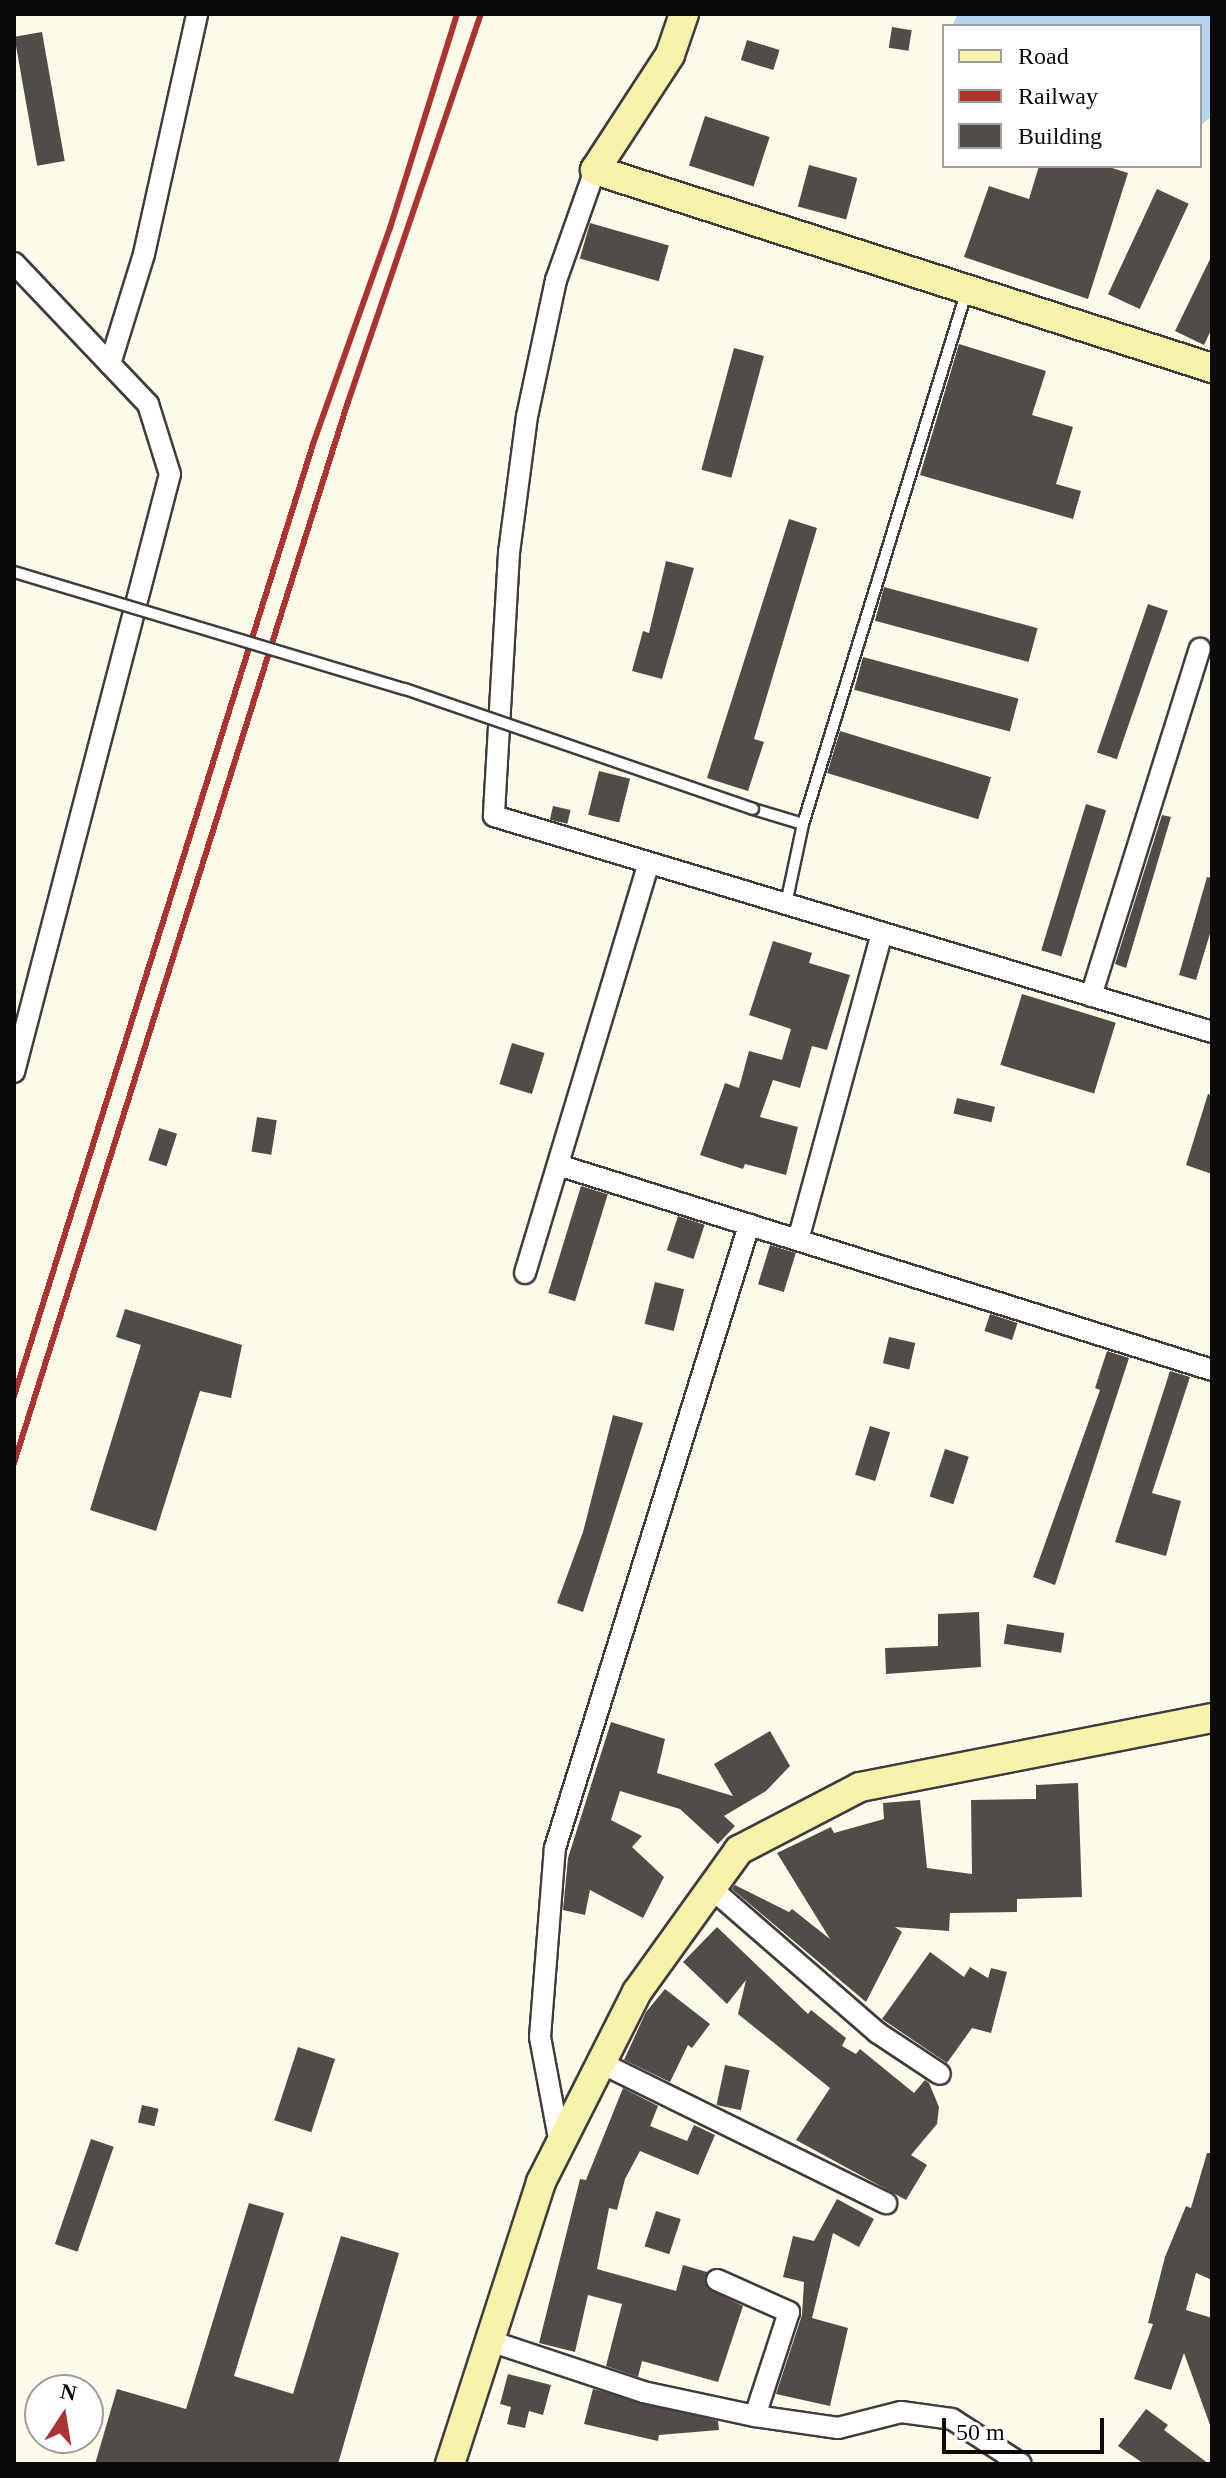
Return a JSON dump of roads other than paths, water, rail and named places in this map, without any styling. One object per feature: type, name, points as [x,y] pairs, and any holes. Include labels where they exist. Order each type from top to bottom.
[{"type":"street","points":[[110,364],[144,254],[197,14]]},
{"type":"street","points":[[684,14],[670,55],[595,170],[556,280],[527,416],[509,553],[494,816],[1212,1032]]},
{"type":"street","points":[[595,170],[1212,368]]},
{"type":"street","points":[[14,263],[148,404],[170,474],[23,992],[14,1072]]},
{"type":"street","points":[[1091,996],[1200,649]]},
{"type":"street","points":[[525,1273],[649,863]]},
{"type":"street","points":[[798,1240],[882,933]]},
{"type":"street","points":[[558,1165],[1212,1370]]},
{"type":"street","points":[[560,2144],[540,2037],[555,1848],[749,1225]]},
{"type":"street","points":[[450,2464],[541,2182],[637,1992],[739,1850],[860,1787],[1212,1718]]},
{"type":"street","points":[[711,1888],[878,2033],[940,2074]]},
{"type":"street","points":[[601,2063],[886,2203]]},
{"type":"street","points":[[717,2280],[789,2312],[755,2416]]},
{"type":"street","points":[[490,2341],[643,2392],[755,2416],[838,2428],[901,2412],[952,2419],[1021,2464]]},
{"type":"lane","points":[[786,904],[803,824],[967,290]]},
{"type":"lane","points":[[14,572],[405,689],[803,824]]},
{"type":"water","points":[[958,14],[1212,14],[1212,116],[1202,124],[1202,24],[953,24]]},
{"type":"railway","points":[[14,1396],[313,444],[390,228],[457,14]]},
{"type":"railway","points":[[14,1463],[348,402],[481,14]]}]
